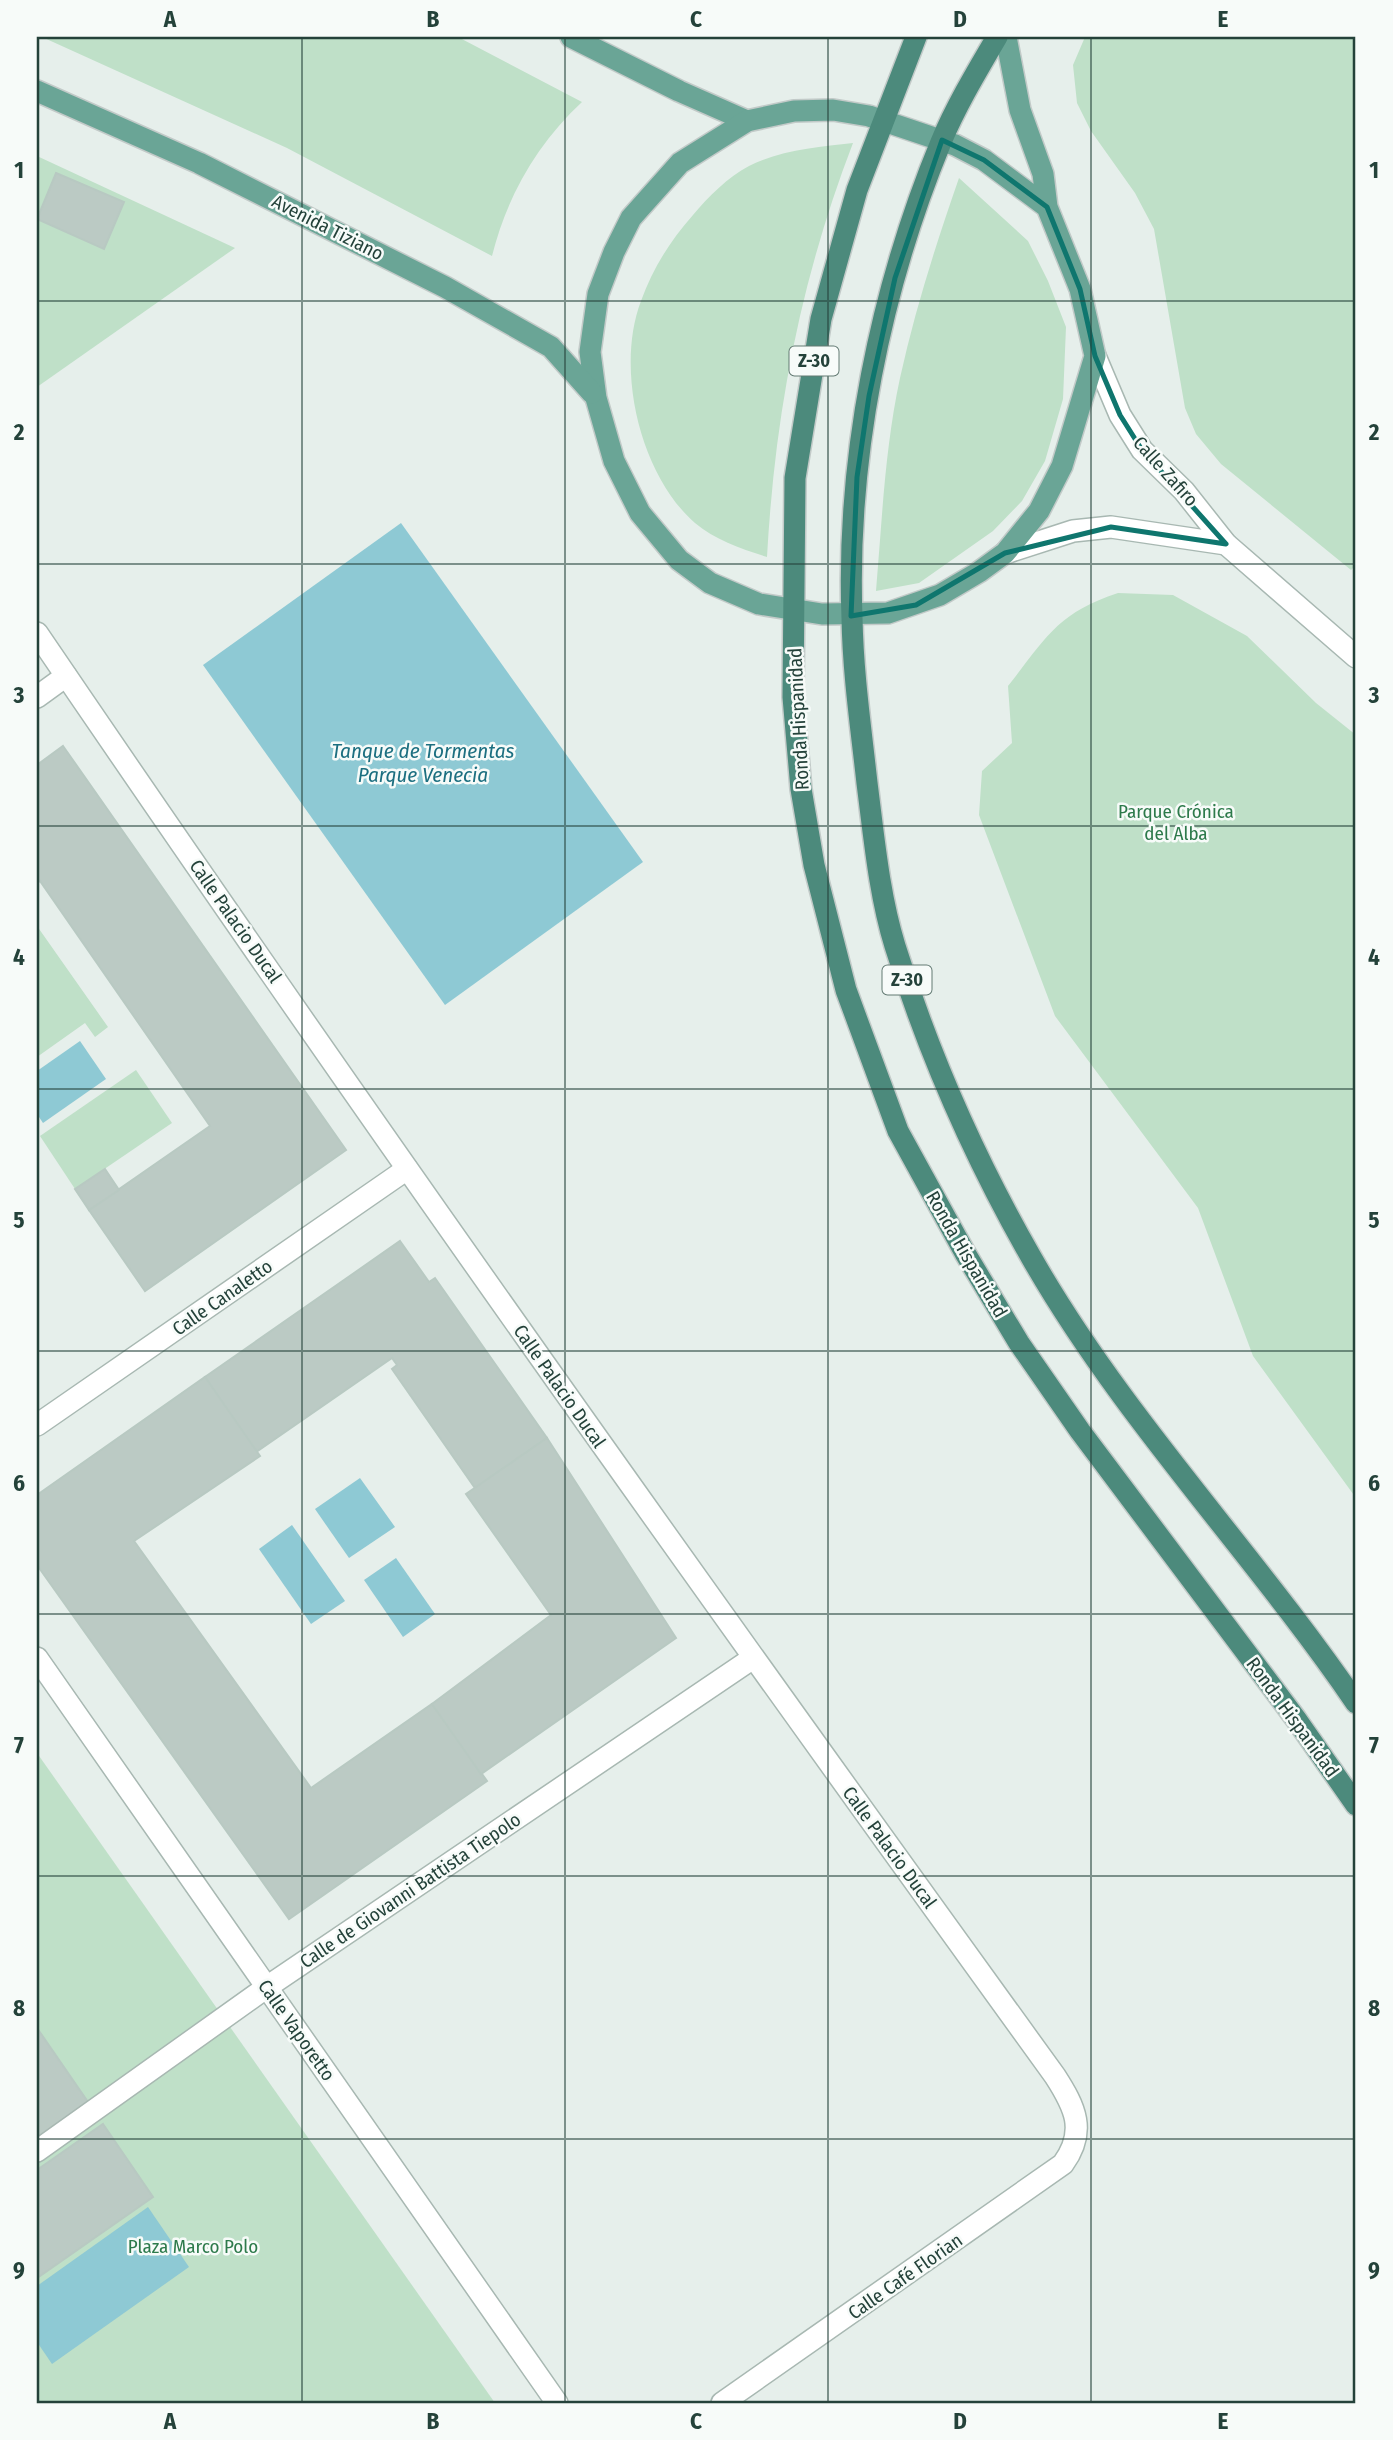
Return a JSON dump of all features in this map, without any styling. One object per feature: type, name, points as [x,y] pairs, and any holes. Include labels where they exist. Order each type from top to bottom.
[{"type":"highway","name":"Ronda Hispanidad","points":[[916,37],[857,190],[821,319],[795,478],[793,697],[801,789],[814,865],[846,990],[898,1130],[1018,1343],[1356,1805]]},
{"type":"highway","name":"Z-30","points":[[997,37],[942,139],[895,278],[869,396],[857,477],[852,616],[857,696],[875,849],[894,942],[933,1055],[975,1152],[1033,1260],[1098,1361],[1356,1703]]},
{"type":"main road","points":[[571,37],[747,121]]},
{"type":"main road","points":[[1006,37],[1020,110],[1044,174],[1047,207],[1080,289],[1095,356],[1081,411],[1062,466],[1039,511],[1005,553],[979,572],[916,605],[888,613],[852,616],[793,611],[759,604],[710,583],[679,560],[640,513],[614,461],[596,398],[590,364],[592,321],[614,252],[631,218],[680,163],[747,121],[814,109],[851,112],[942,139],[984,160],[1047,207]]},
{"type":"main road","name":"Avenida Tiziano","points":[[37,91],[212,169],[444,287],[551,347],[569,364],[596,398]]},
{"type":"street","name":"Calle Zafiro","points":[[1095,356],[1132,435],[1197,506],[1226,544],[1356,657]]},
{"type":"street","name":"Calle Zafiro","points":[[1005,553],[1073,531],[1111,527],[1226,544]]},
{"type":"street","name":"Calle Palacio Ducal","points":[[37,633],[407,1169],[753,1658],[1055,2076],[1076,2110],[1076,2138]]},
{"type":"street","points":[[37,697],[66,676]]},
{"type":"street","name":"Calle Canaletto","points":[[37,1425],[407,1169]]},
{"type":"street","name":"Calle Vaporetto","points":[[37,1658],[557,2403]]},
{"type":"street","name":"Calle de Giovanni Battista Tiepolo","points":[[37,2151],[267,1987],[753,1658]]},
{"type":"street","name":"Calle Café Florian","points":[[722,2403],[1037,2185],[1063,2164],[1076,2138]]},
{"type":"highlighted area","points":[[942,140],[984,160],[1047,207],[1080,289],[1095,356],[1120,415],[1142,450],[1226,544],[1111,527],[1005,553],[916,605],[851,616],[857,477],[869,396],[895,278]]},
{"type":"green space","points":[[42,37],[458,37],[582,102],[551,135],[526,172],[506,213],[492,256],[287,148]]},
{"type":"green space","points":[[1085,37],[1356,37],[1356,565],[1351,570],[1221,464],[1196,434],[1185,408],[1154,229],[1135,193],[1091,131],[1077,103],[1073,65]]},
{"type":"green space","points":[[853,143],[819,244],[793,346],[776,450],[767,557],[729,543],[703,529],[676,502],[660,478],[647,450],[632,388],[634,328],[641,301],[663,255],[693,215],[726,182],[749,166],[774,156]]},
{"type":"green space","points":[[37,156],[235,248],[37,387]]},
{"type":"green space","points":[[959,178],[1028,241],[1048,281],[1066,327],[1063,399],[1045,461],[1022,501],[993,531],[919,583],[876,591],[887,457],[900,378],[926,277]]},
{"type":"green space","name":"Parque Crónica del Alba","points":[[1118,593],[1173,595],[1247,636],[1316,703],[1356,735],[1356,1498],[1253,1356],[1198,1208],[1055,1016],[979,815],[982,771],[1012,743],[1008,686],[1054,629],[1080,609]]},
{"type":"green space","points":[[37,926],[108,1027],[95,1037],[85,1023],[37,1057]]},
{"type":"green space","points":[[136,1070],[172,1123],[75,1189],[40,1136]]},
{"type":"green space","name":"Plaza Marco Polo","points":[[37,1753],[495,2403],[37,2403]]},
{"type":"water","name":"Tanque de Tormentas Parque Venecia","points":[[401,523],[643,862],[445,1005],[203,665]]},
{"type":"water","points":[[80,1041],[106,1079],[43,1123],[37,1114],[37,1071]]},
{"type":"water","points":[[360,1478],[395,1527],[349,1558],[315,1509]]},
{"type":"water","points":[[292,1525],[345,1601],[311,1624],[259,1549]]},
{"type":"water","points":[[396,1558],[435,1614],[403,1637],[364,1580]]},
{"type":"water","points":[[148,2207],[189,2267],[52,2364],[37,2342],[37,2286]]},
{"type":"building","points":[[56,173],[124,202],[104,249],[37,219]]},
{"type":"building","points":[[63,746],[346,1150],[145,1291],[89,1210],[210,1126],[40,881],[37,883],[37,765]]},
{"type":"building","points":[[105,1169],[119,1190],[89,1210],[75,1189]]},
{"type":"building","points":[[400,1241],[429,1282],[435,1278],[547,1438],[475,1488],[392,1369],[397,1365],[392,1358],[256,1452],[205,1377]]},
{"type":"building","points":[[205,1377],[260,1456],[134,1541],[311,1788],[432,1704],[487,1781],[289,1919],[37,1565],[37,1495]]},
{"type":"building","points":[[547,1438],[676,1638],[481,1774],[432,1704],[551,1615],[466,1494]]},
{"type":"building","points":[[37,2028],[88,2102],[37,2138]]},
{"type":"building","points":[[103,2124],[153,2197],[37,2278],[37,2170]]}]
